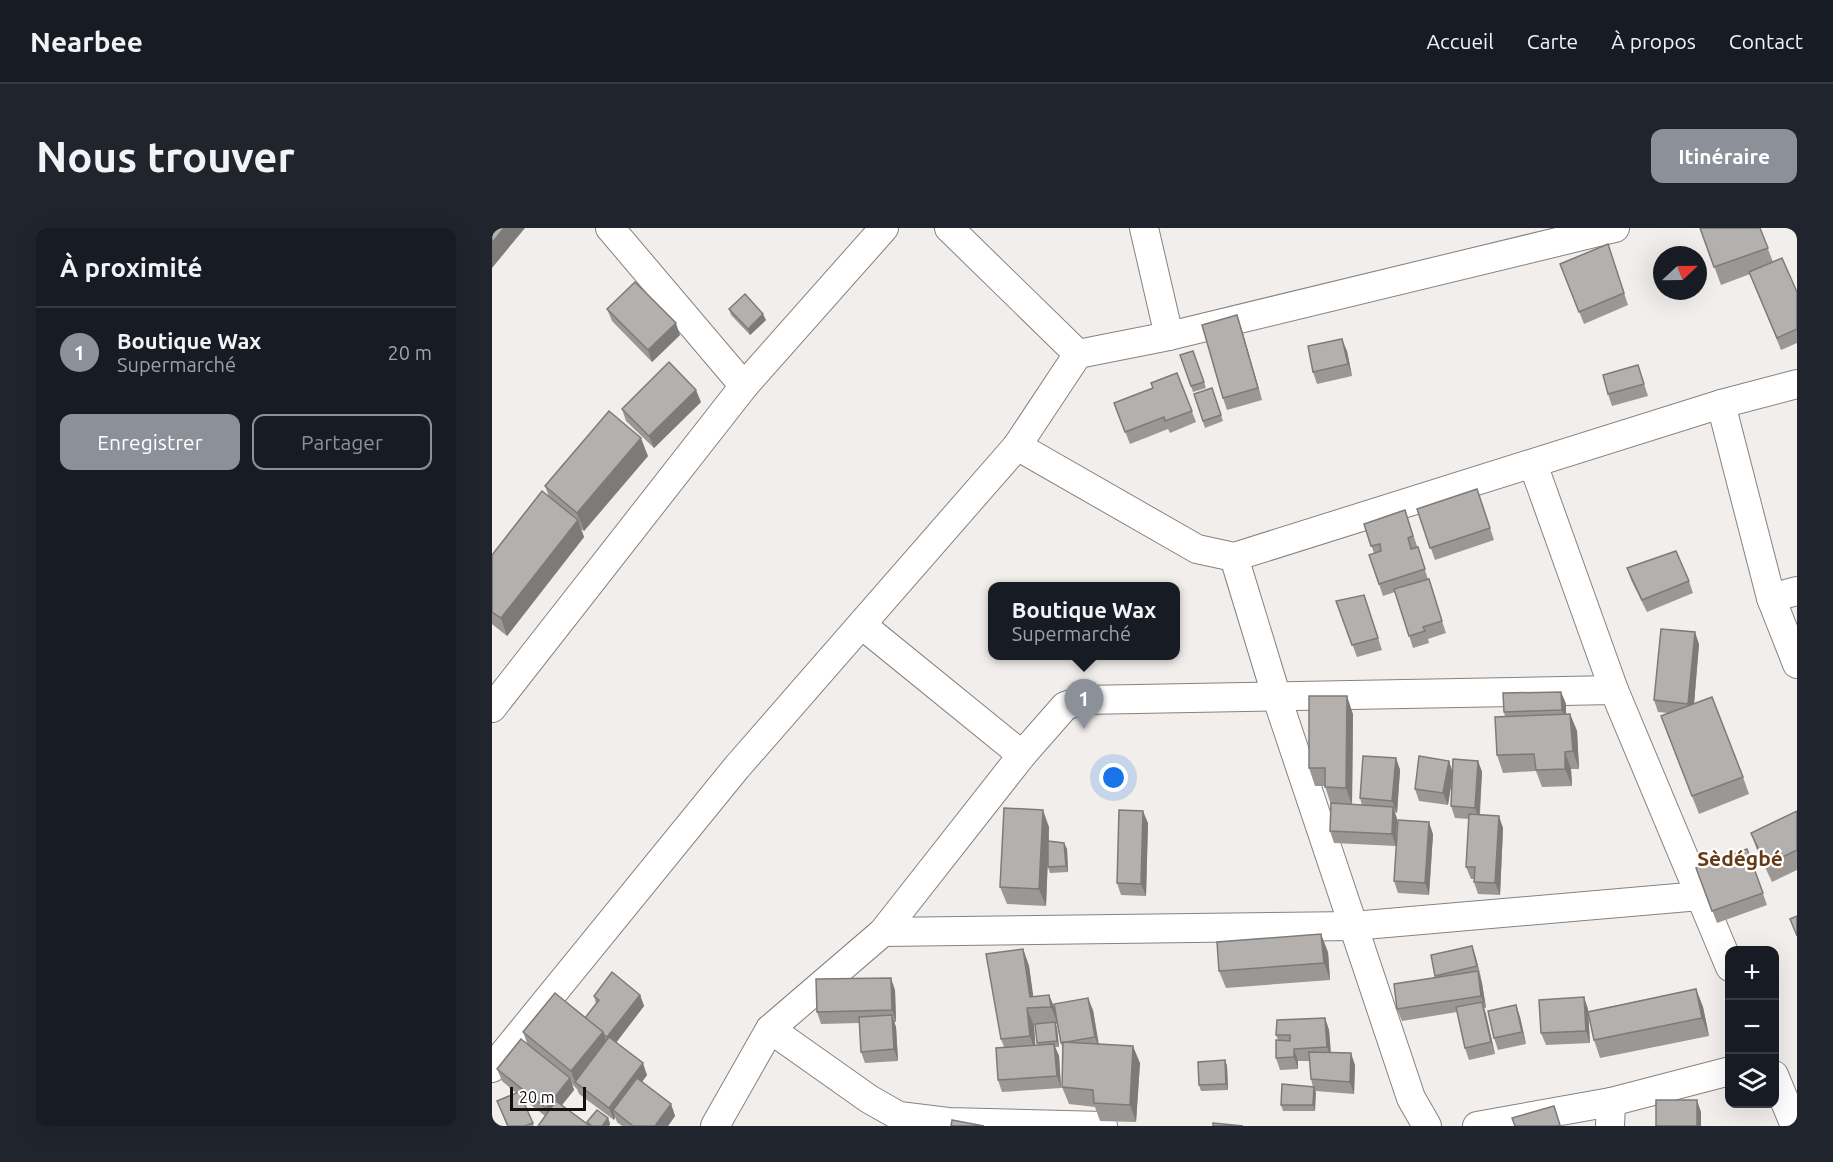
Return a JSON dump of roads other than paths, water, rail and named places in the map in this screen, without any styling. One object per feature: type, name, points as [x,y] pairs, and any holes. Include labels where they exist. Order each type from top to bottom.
[{"type":"street","points":[[610,228],[744,386]]},
{"type":"street","points":[[492,708],[744,386],[884,228]]},
{"type":"street","points":[[949,228],[1078,354]]},
{"type":"street","points":[[1144,228],[1169,336]]},
{"type":"street","points":[[492,1068],[737,767],[1017,446],[1078,354],[1169,336],[1606,229]]},
{"type":"street","points":[[1017,446],[1197,549],[1234,557],[1721,404],[1797,384]]},
{"type":"street","points":[[1721,404],[1784,594],[1797,664]]},
{"type":"street","points":[[1533,464],[1614,690],[1725,955]]},
{"type":"street","points":[[1234,557],[1277,698],[1411,1098],[1427,1126]]},
{"type":"street","points":[[862,625],[1022,755]]},
{"type":"street","points":[[715,1126],[770,1029],[883,932],[1022,755],[1065,706],[1083,700],[1614,690]]},
{"type":"street","points":[[883,932],[1353,926],[1700,896]]},
{"type":"street","points":[[770,1029],[896,1121],[1103,1126]]},
{"type":"street","points":[[1477,1126],[1610,1114],[1725,1073]]},
{"type":"street","points":[[1779,1088],[1795,1126]]},
{"type":"place","name":"Boutique Wax","points":[[1084,729]]},
{"type":"district","name":"Sèdégbé","points":[[1740,858]]}]
